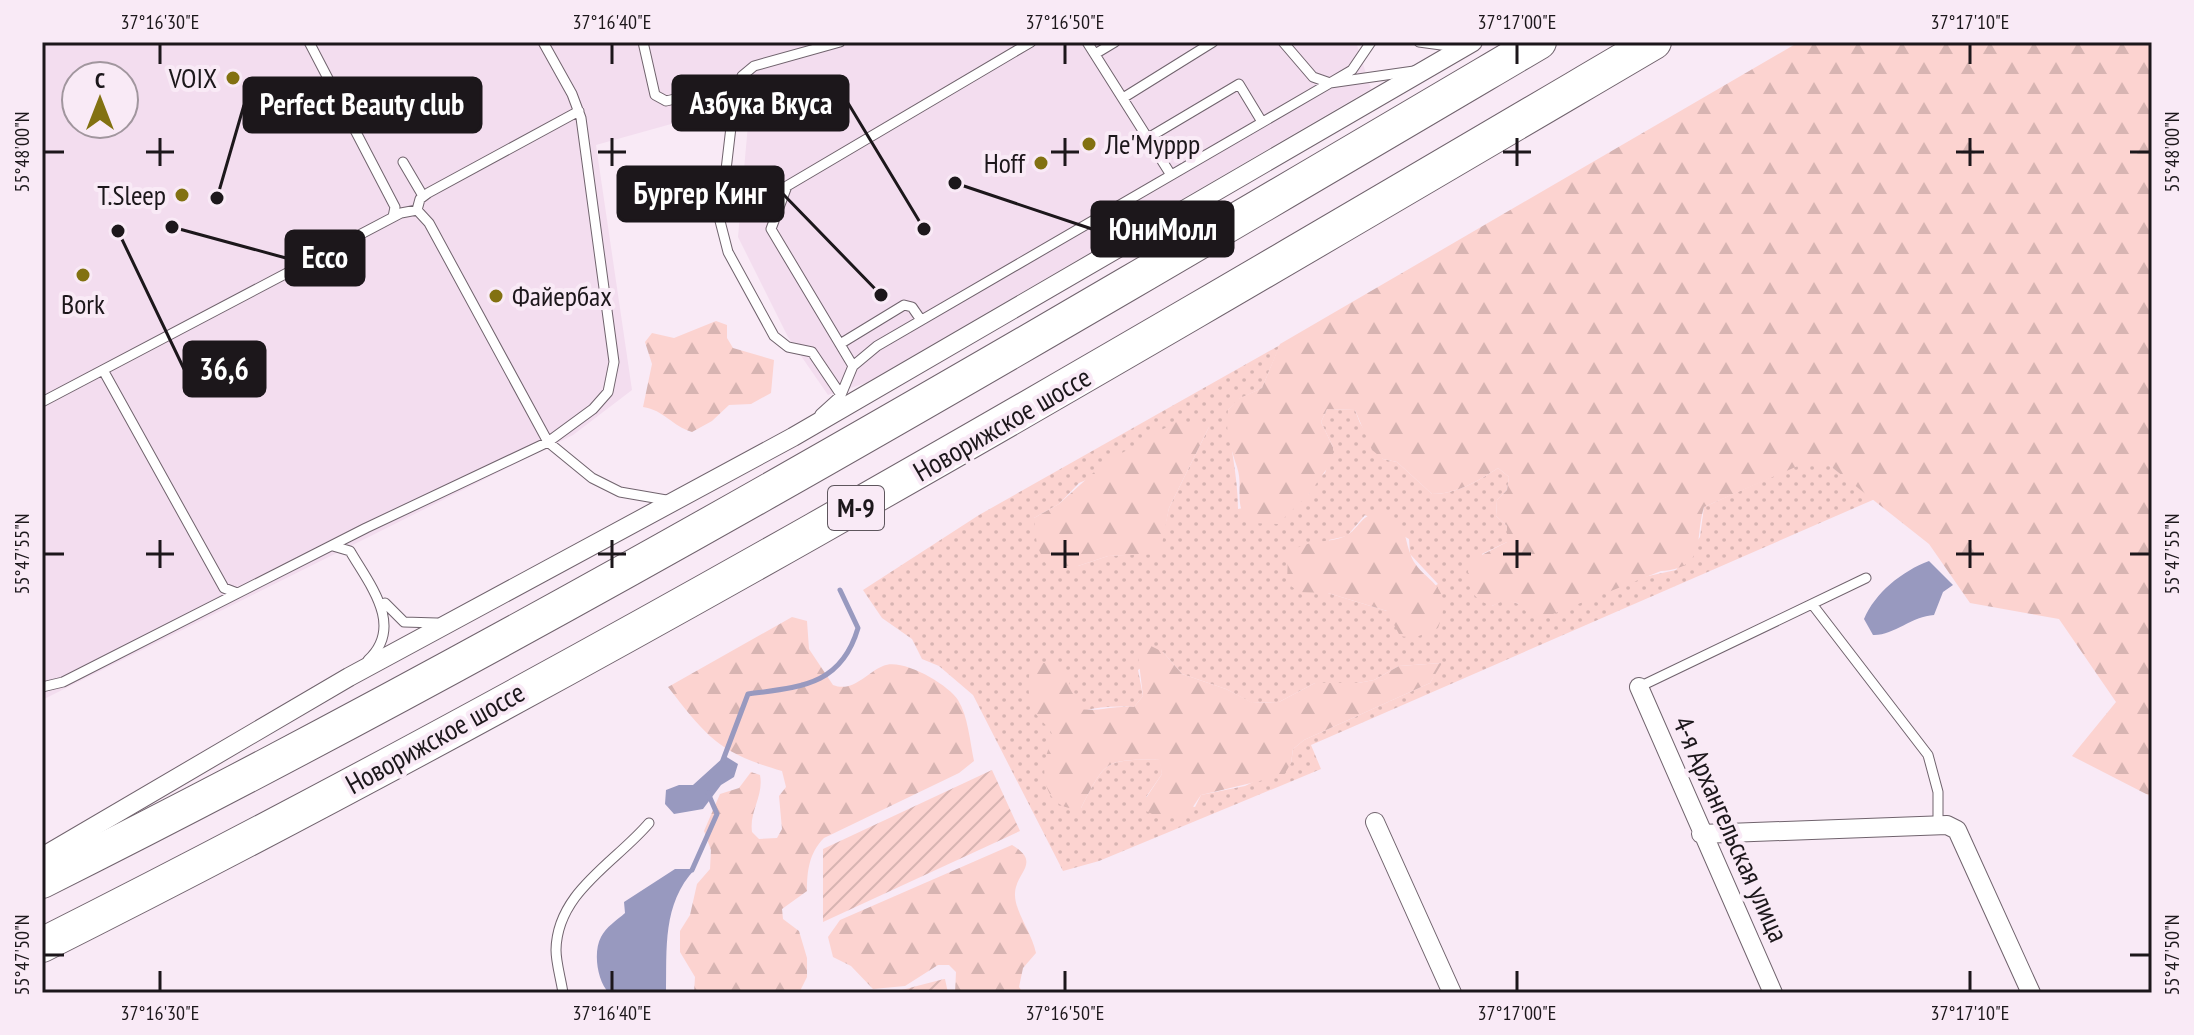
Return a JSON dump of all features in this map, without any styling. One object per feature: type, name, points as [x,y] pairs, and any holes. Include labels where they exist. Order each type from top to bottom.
[{"type":"highway","name":"Новорижское шоссе","points":[[42,881],[226,789],[865,436],[1539,42]]},
{"type":"highway","name":"Новорижское шоссе","points":[[42,945],[225,853],[927,469],[1654,42]]},
{"type":"street","points":[[42,857],[349,677],[793,437],[1468,45]]},
{"type":"street","name":"4-я Архангельская улица","points":[[1639,687],[1773,993]]},
{"type":"street","points":[[1375,822],[1452,993]]},
{"type":"street","points":[[1701,834],[1938,826],[1957,830],[2031,993]]},
{"type":"lane","points":[[309,42],[395,207],[393,217]]},
{"type":"lane","points":[[42,687],[63,682],[366,528],[548,442],[593,409],[608,392],[614,371],[579,111],[543,42]]},
{"type":"lane","points":[[643,42],[655,95],[666,101],[738,85]]},
{"type":"lane","points":[[840,42],[754,66],[742,76],[738,85],[720,221],[728,252],[774,336],[788,347],[812,352],[841,395]]},
{"type":"lane","points":[[853,366],[771,229],[787,186],[1031,42]]},
{"type":"lane","points":[[1087,42],[1171,175]]},
{"type":"lane","points":[[1095,54],[1115,42]]},
{"type":"lane","points":[[1123,98],[1213,42]]},
{"type":"lane","points":[[1283,42],[1313,77],[1330,83],[1429,68]]},
{"type":"lane","points":[[793,437],[841,395],[853,366],[877,346],[1352,70],[1371,42]]},
{"type":"lane","points":[[1419,42],[1468,45]]},
{"type":"lane","points":[[1148,138],[1239,84],[1262,122]]},
{"type":"lane","points":[[417,210],[423,196],[579,111]]},
{"type":"lane","points":[[403,162],[423,196]]},
{"type":"lane","points":[[42,402],[393,217],[417,210]]},
{"type":"lane","points":[[417,210],[429,223],[548,442],[592,478],[620,492],[675,501]]},
{"type":"lane","points":[[840,344],[904,305],[912,307],[921,320]]},
{"type":"lane","points":[[103,370],[224,588],[231,593],[239,593]]},
{"type":"lane","points":[[366,528],[355,540],[354,549],[393,614],[413,625],[453,621]]},
{"type":"lane","points":[[330,546],[350,551],[385,617],[384,635],[378,650],[349,677]]},
{"type":"lane","points":[[1639,687],[1866,578]]},
{"type":"lane","points":[[1812,604],[1928,755],[1938,792],[1938,826]]},
{"type":"lane","points":[[563,993],[556,952],[560,920],[573,896],[611,864],[649,823]]},
{"type":"shaded area","points":[[42,42],[1356,42],[1371,89],[866,383],[828,395],[788,337],[738,237],[750,102],[596,145],[632,390],[573,435],[42,700]]},
{"type":"green space","points":[[1799,42],[2152,42],[2152,797],[2072,756],[2116,702],[2059,619],[1970,603],[1929,544],[1829,465],[1800,465],[1704,507],[1696,550],[1686,564],[1543,618],[1529,615],[1519,604],[1505,600],[1492,606],[1484,603],[1470,589],[1470,561],[1507,542],[1507,526],[1496,516],[1497,500],[1507,490],[1509,477],[1498,468],[1459,489],[1432,494],[1397,462],[1383,459],[1372,450],[1355,410],[1327,409],[1321,422],[1333,447],[1333,460],[1309,494],[1278,524],[1248,523],[1244,515],[1239,475],[1228,432],[1228,410],[1238,399],[1262,388],[1280,344]]},
{"type":"green space","points":[[716,321],[727,325],[727,338],[733,348],[774,360],[771,393],[751,404],[729,405],[712,421],[692,432],[657,411],[643,407],[652,364],[645,342],[652,333],[674,338]]},
{"type":"green space","points":[[1280,345],[1262,388],[1239,399],[1228,410],[1238,509],[1309,494],[1314,482],[1325,473],[1333,447],[1321,422],[1327,409],[1355,410],[1383,459],[1397,462],[1432,494],[1459,489],[1498,468],[1509,477],[1507,490],[1497,500],[1496,516],[1507,526],[1507,542],[1482,554],[1492,606],[1505,599],[1519,604],[1676,570],[1700,537],[1704,507],[1800,464],[1829,465],[1875,499],[1311,745],[1321,769],[1099,861],[1063,871],[973,695],[939,666],[922,659],[912,639],[882,618],[863,590],[979,515]],"holes":[[[1209,427],[1169,508],[1159,553],[1108,556],[1078,566],[1034,518],[1059,504],[1079,483]],[[1365,515],[1409,539],[1410,554],[1438,584],[1387,611],[1328,593],[1329,540],[1347,536]],[[1163,652],[1182,674],[1226,689],[1252,703],[1279,702],[1315,683],[1358,683],[1374,680],[1399,666],[1441,663],[1430,683],[1304,740],[1293,749],[1291,763],[1245,786],[1201,795],[1195,807],[1146,797],[1162,774],[1160,759],[1128,760],[1109,766],[1096,780],[1081,808],[1050,726],[1090,709],[1134,707],[1143,696],[1138,670]]]},
{"type":"green space","points":[[1177,421],[1209,427],[1169,508],[1160,554],[1108,556],[1078,566],[1047,566],[1037,546],[1034,518],[1059,504],[1103,464]]},
{"type":"green space","points":[[1379,512],[1399,522],[1415,563],[1440,591],[1443,600],[1438,628],[1414,638],[1400,636],[1387,611],[1328,593],[1299,592],[1287,583],[1288,554],[1294,549],[1343,537],[1367,517]]},
{"type":"green space","points":[[792,617],[807,621],[809,649],[833,685],[853,684],[891,664],[924,674],[945,687],[961,706],[974,761],[959,773],[824,838],[819,844],[810,863],[807,891],[782,909],[783,919],[799,931],[807,958],[807,977],[799,993],[694,993],[695,977],[680,952],[680,931],[690,915],[697,884],[710,869],[711,850],[704,831],[720,794],[739,788],[751,772],[760,775],[752,832],[759,839],[777,838],[782,829],[779,796],[786,787],[782,771],[743,757],[716,741],[693,719],[668,687]]},
{"type":"green space","points":[[1151,646],[1163,652],[1182,674],[1226,689],[1253,703],[1279,702],[1315,683],[1358,683],[1374,680],[1399,666],[1442,663],[1430,683],[1304,740],[1293,749],[1291,763],[1284,775],[1201,795],[1186,817],[1158,817],[1146,811],[1146,798],[1162,774],[1159,759],[1117,762],[1103,771],[1081,808],[1058,803],[1046,785],[1045,761],[1054,739],[1036,714],[1029,696],[1031,663],[1051,663],[1064,669],[1079,709],[1134,707],[1143,696],[1138,655]]},
{"type":"green space","points":[[992,770],[1020,831],[823,922],[823,849]]},
{"type":"green space","points":[[1012,845],[1025,857],[1025,868],[1016,886],[1015,900],[1036,953],[1023,968],[1019,987],[1023,993],[955,993],[956,972],[949,965],[938,965],[905,986],[873,989],[851,966],[833,957],[828,937],[840,920]]},
{"type":"green space","points":[[944,979],[948,993],[890,993]]},
{"type":"water","points":[[1929,561],[1953,585],[1943,592],[1934,615],[1873,635],[1864,619],[1875,600],[1899,577]]},
{"type":"water","points":[[725,756],[738,764],[734,777],[721,785],[703,809],[674,814],[665,804],[666,790],[679,785],[693,785]]},
{"type":"water","points":[[675,869],[695,869],[677,897],[668,928],[666,993],[609,993],[598,966],[597,950],[601,937],[625,913],[624,902]]},
{"type":"waterway","points":[[723,760],[748,694],[785,689],[816,680],[841,662],[858,628],[840,590]]},
{"type":"waterway","points":[[692,870],[717,814],[708,793]]},
{"type":"place","name":"VOIX","points":[[233,78]]},
{"type":"place","name":"Ле'Муррр","points":[[1089,144]]},
{"type":"place","name":"Hoff","points":[[1041,163]]},
{"type":"place","name":"ЮниМолл","points":[[955,183]]},
{"type":"place","name":"T.Sleep","points":[[182,195]]},
{"type":"place","name":"Perfect Beauty club","points":[[217,198]]},
{"type":"place","name":"Ecco","points":[[172,227]]},
{"type":"place","name":"Азбука Вкуса","points":[[924,229]]},
{"type":"place","name":"36,6","points":[[118,231]]},
{"type":"place","name":"Bork","points":[[83,275]]},
{"type":"place","name":"Бургер Кинг","points":[[881,295]]},
{"type":"place","name":"Файербах","points":[[496,296]]}]
